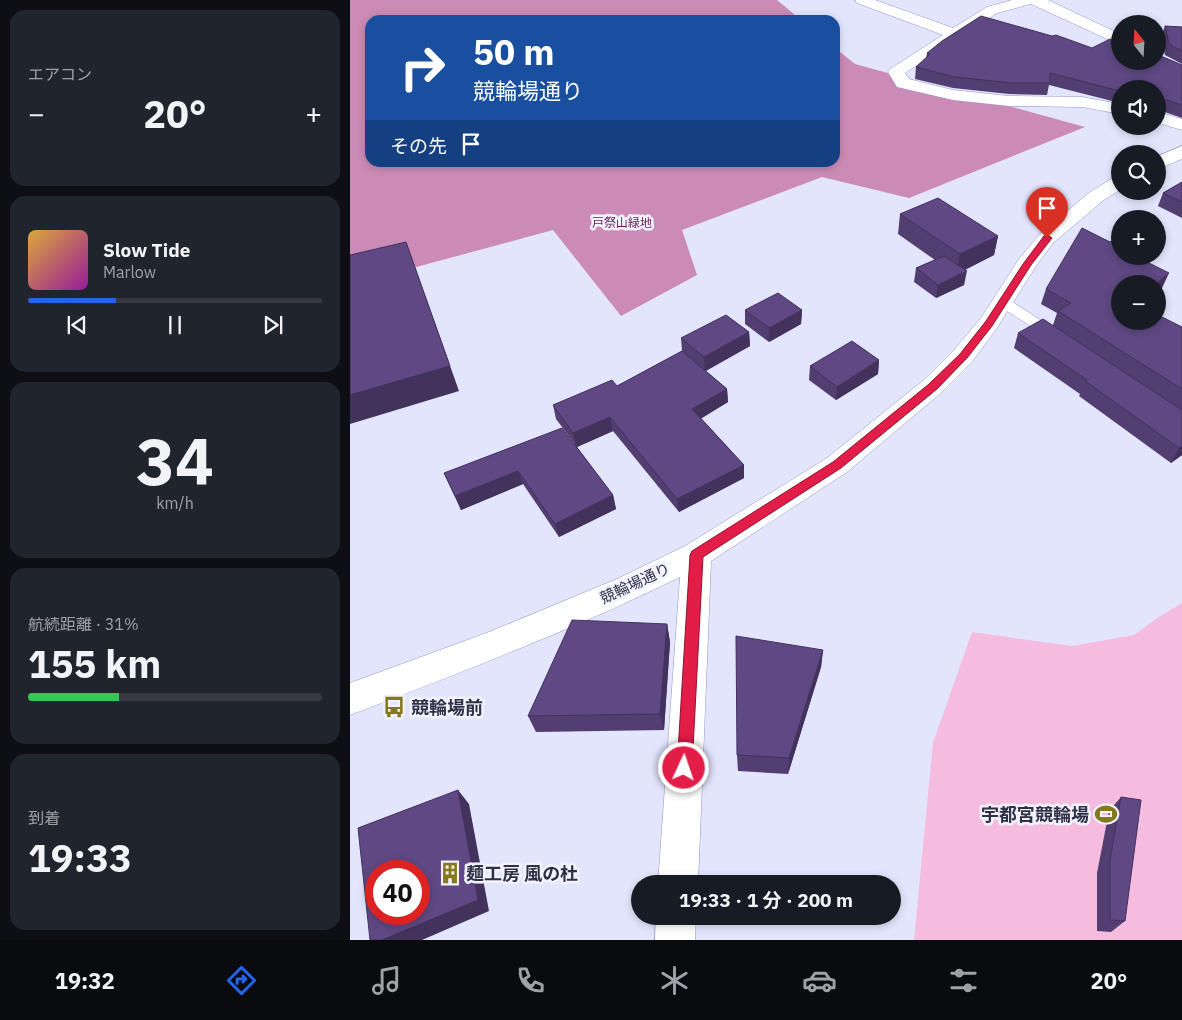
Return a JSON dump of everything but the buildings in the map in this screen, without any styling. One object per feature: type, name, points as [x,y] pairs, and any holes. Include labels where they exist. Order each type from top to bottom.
[{"type":"street","points":[[862,0],[955,34]]},
{"type":"street","points":[[1028,0],[992,10],[896,72],[903,83],[962,96],[1009,101],[1082,102],[1111,107]]},
{"type":"street","points":[[1036,0],[1111,35]]},
{"type":"street","points":[[1166,120],[1182,125]]},
{"type":"street","points":[[1166,159],[1182,152]]},
{"type":"street","name":"競輪場通り","points":[[350,699],[500,642],[628,588],[696,555],[837,465],[933,386],[963,356],[989,323],[1047,238],[1097,196],[1111,187]]},
{"type":"street","points":[[678,875],[696,555]]},
{"type":"street","points":[[675,940],[676,925]]},
{"type":"lane","points":[[1003,302],[1068,344]]},
{"type":"shaded area","points":[[1182,603],[1182,940],[914,940],[933,743],[972,632],[1072,646],[1134,635]]},
{"type":"green space","name":"戸祭山緑地","points":[[350,0],[777,0],[795,15],[365,15],[365,167],[840,167],[840,52],[855,64],[1085,127],[909,198],[822,177],[682,230],[697,275],[621,316],[553,230],[350,285]]},
{"type":"place","name":"競輪場前","points":[[394,707]]},
{"type":"place","name":"宇都宮競輪場","points":[[1106,814]]},
{"type":"place","name":"麺工房 風の杜","points":[[450,873]]},
{"type":"route","points":[[684,768],[696,555],[837,465],[933,386],[963,356],[989,323],[1027,264],[1047,238]]}]
